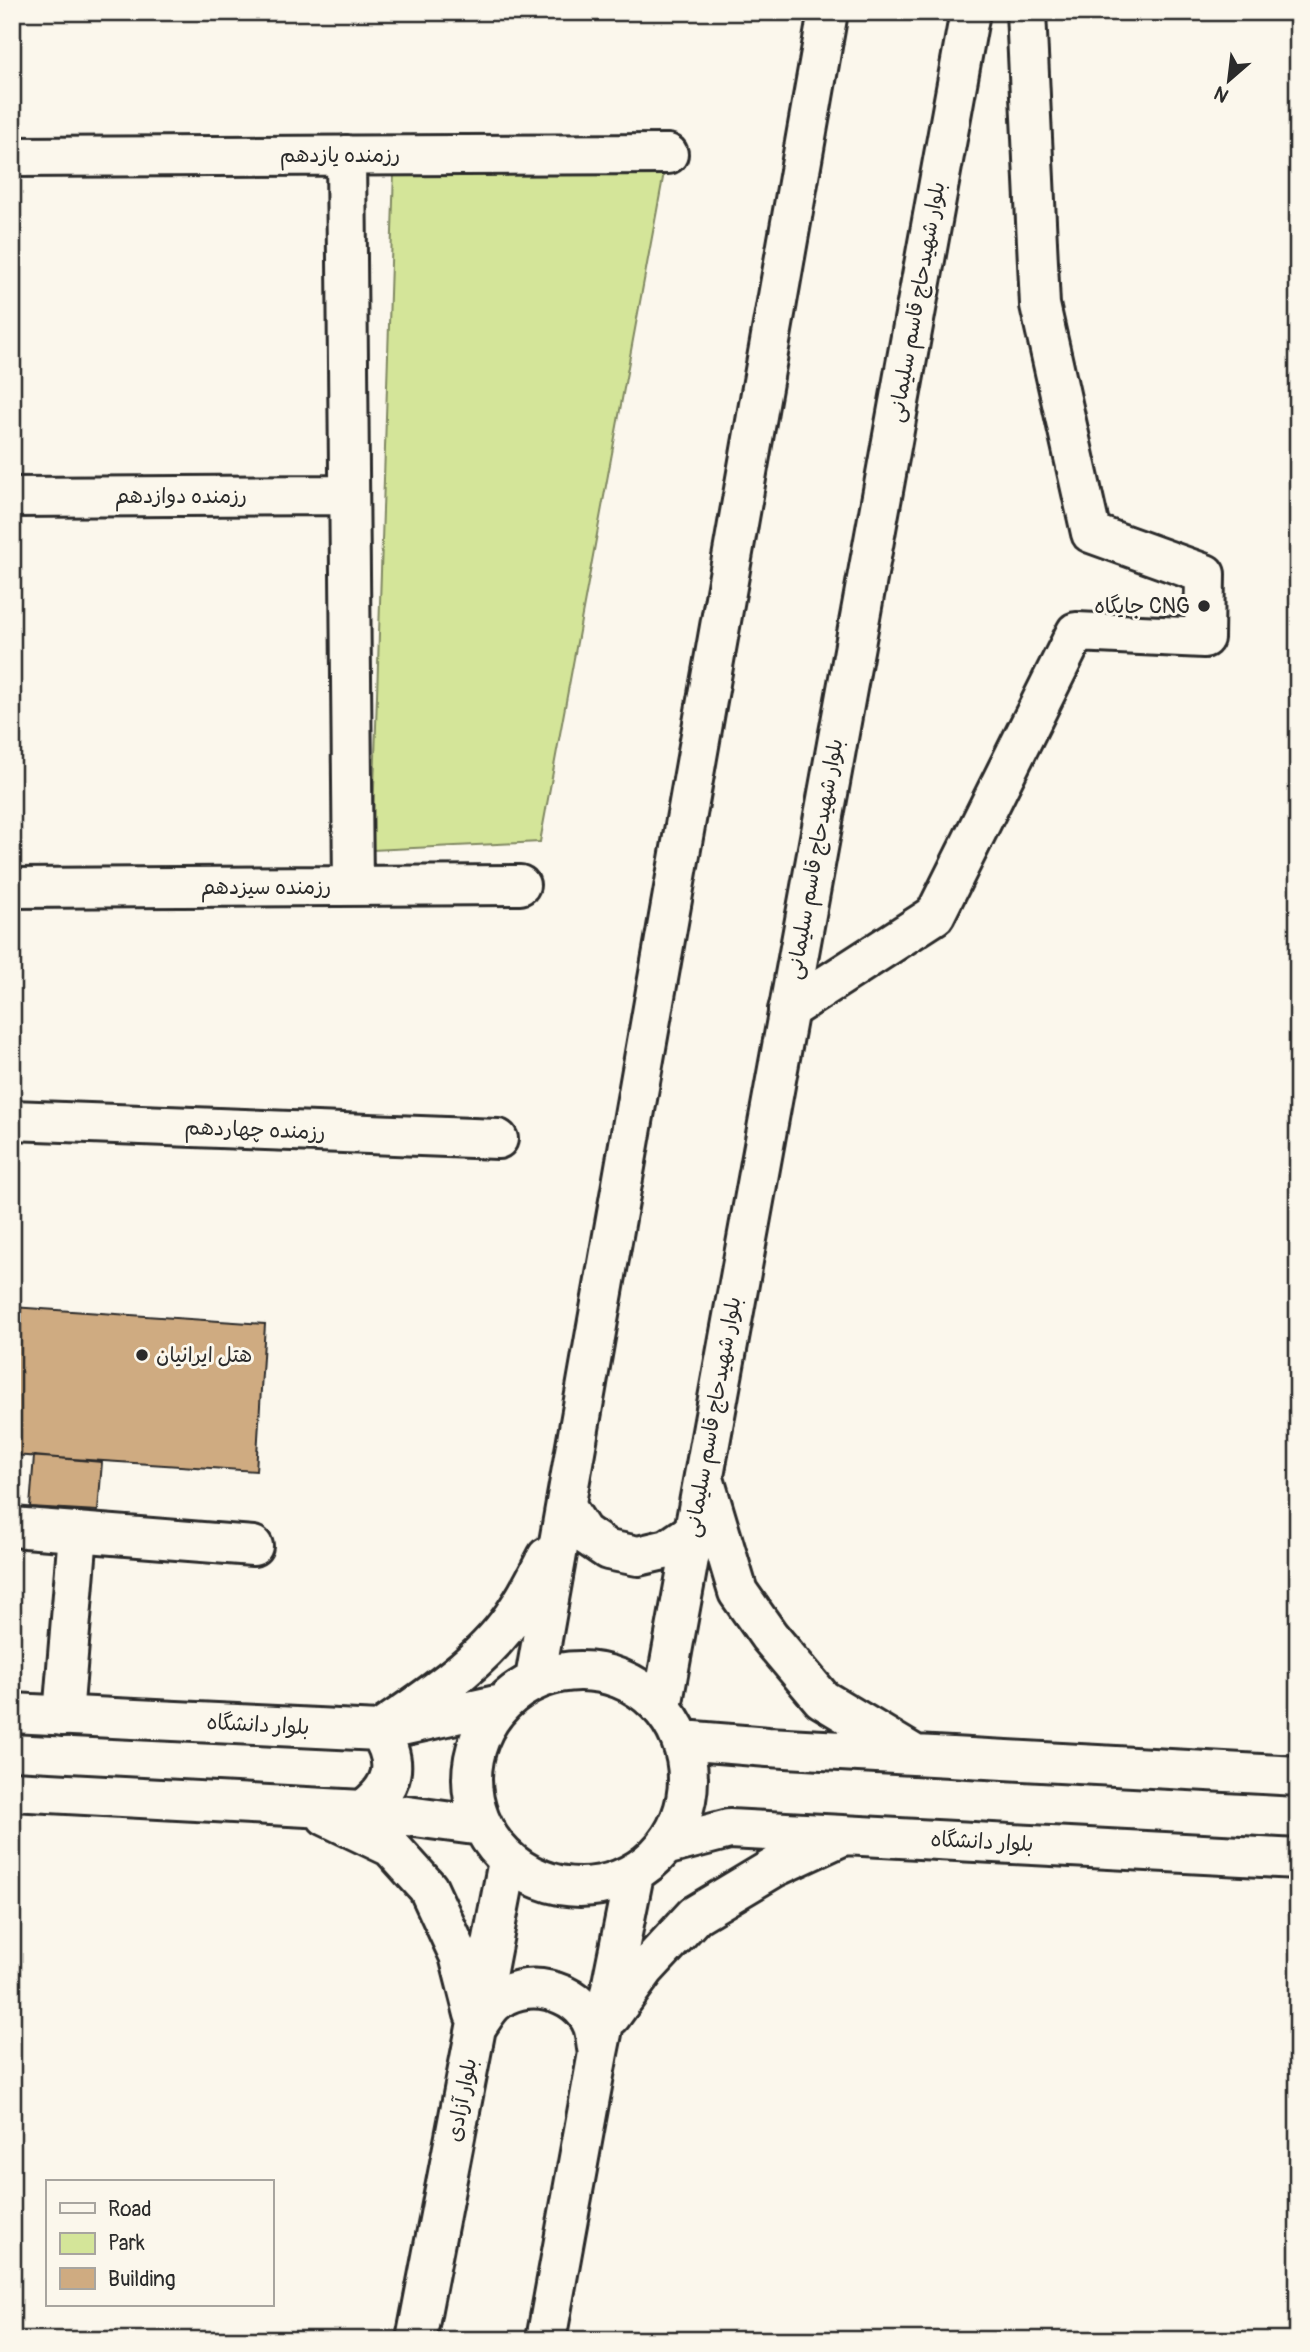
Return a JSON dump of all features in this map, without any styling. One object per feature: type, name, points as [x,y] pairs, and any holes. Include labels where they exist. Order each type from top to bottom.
[{"type":"main road","points":[[536,1679],[828,12]]},
{"type":"main road","name":"بلوار شهیدحاج قاسم سلیمانی","points":[[662,1707],[970,12]]},
{"type":"main road","points":[[788,1010],[935,915],[1076,632],[1203,638],[1205,574],[1091,533],[1040,305],[1026,12]]},
{"type":"main road","name":"رزمنده یازدهم","points":[[12,157],[668,154]]},
{"type":"main road","points":[[346,155],[353,886]]},
{"type":"main road","name":"رزمنده دوازدهم","points":[[12,497],[349,495]]},
{"type":"main road","name":"رزمنده سیزدهم","points":[[12,888],[520,885]]},
{"type":"main road","name":"رزمنده چهاردهم","points":[[12,1120],[498,1139]]},
{"type":"main road","points":[[703,1475],[738,1592],[769,1636],[822,1699],[917,1756]]},
{"type":"main road","points":[[564,1519],[608,1550],[638,1556],[668,1549],[693,1532]]},
{"type":"main road","points":[[363,1810],[379,1799],[389,1783],[391,1756],[389,1746],[379,1731],[431,1695],[477,1658],[517,1611],[564,1519]]},
{"type":"main road","points":[[12,1527],[253,1546]]},
{"type":"main road","points":[[63,1716],[78,1533]]},
{"type":"main road","points":[[569,1670],[603,1672],[636,1685],[662,1707],[682,1740],[690,1776],[685,1812],[668,1844],[634,1874],[592,1888],[547,1883],[508,1861],[482,1826],[471,1784],[477,1741],[500,1704],[536,1679],[569,1670]]},
{"type":"main road","name":"بلوار دانشگاه","points":[[12,1713],[379,1731],[500,1704]]},
{"type":"main road","points":[[682,1740],[917,1756],[1298,1776]]},
{"type":"main road","points":[[12,1791],[363,1810],[482,1826]]},
{"type":"main road","points":[[305,1807],[391,1847],[428,1888],[459,1955],[477,2026]]},
{"type":"main road","name":"بلوار دانشگاه","points":[[668,1844],[729,1829],[1298,1859]]},
{"type":"main road","points":[[601,2040],[645,1969],[695,1915],[775,1867],[845,1835]]},
{"type":"main road","name":"بلوار آزادی","points":[[416,2340],[508,1861]]},
{"type":"main road","points":[[547,2340],[634,1874]]},
{"type":"main road","points":[[477,2026],[494,2003],[520,1989],[548,1989],[575,2001],[601,2040]]},
{"type":"green space","points":[[665,167],[540,842],[372,850],[394,170]]},
{"type":"building","points":[[12,1307],[265,1324],[256,1471],[12,1455]]},
{"type":"building","points":[[34,1456],[102,1462],[98,1511],[30,1507]]},
{"type":"place","name":"جایگاه CNG","points":[[1204,606]]},
{"type":"place","name":"هتل ایرانیان","points":[[142,1355]]}]
